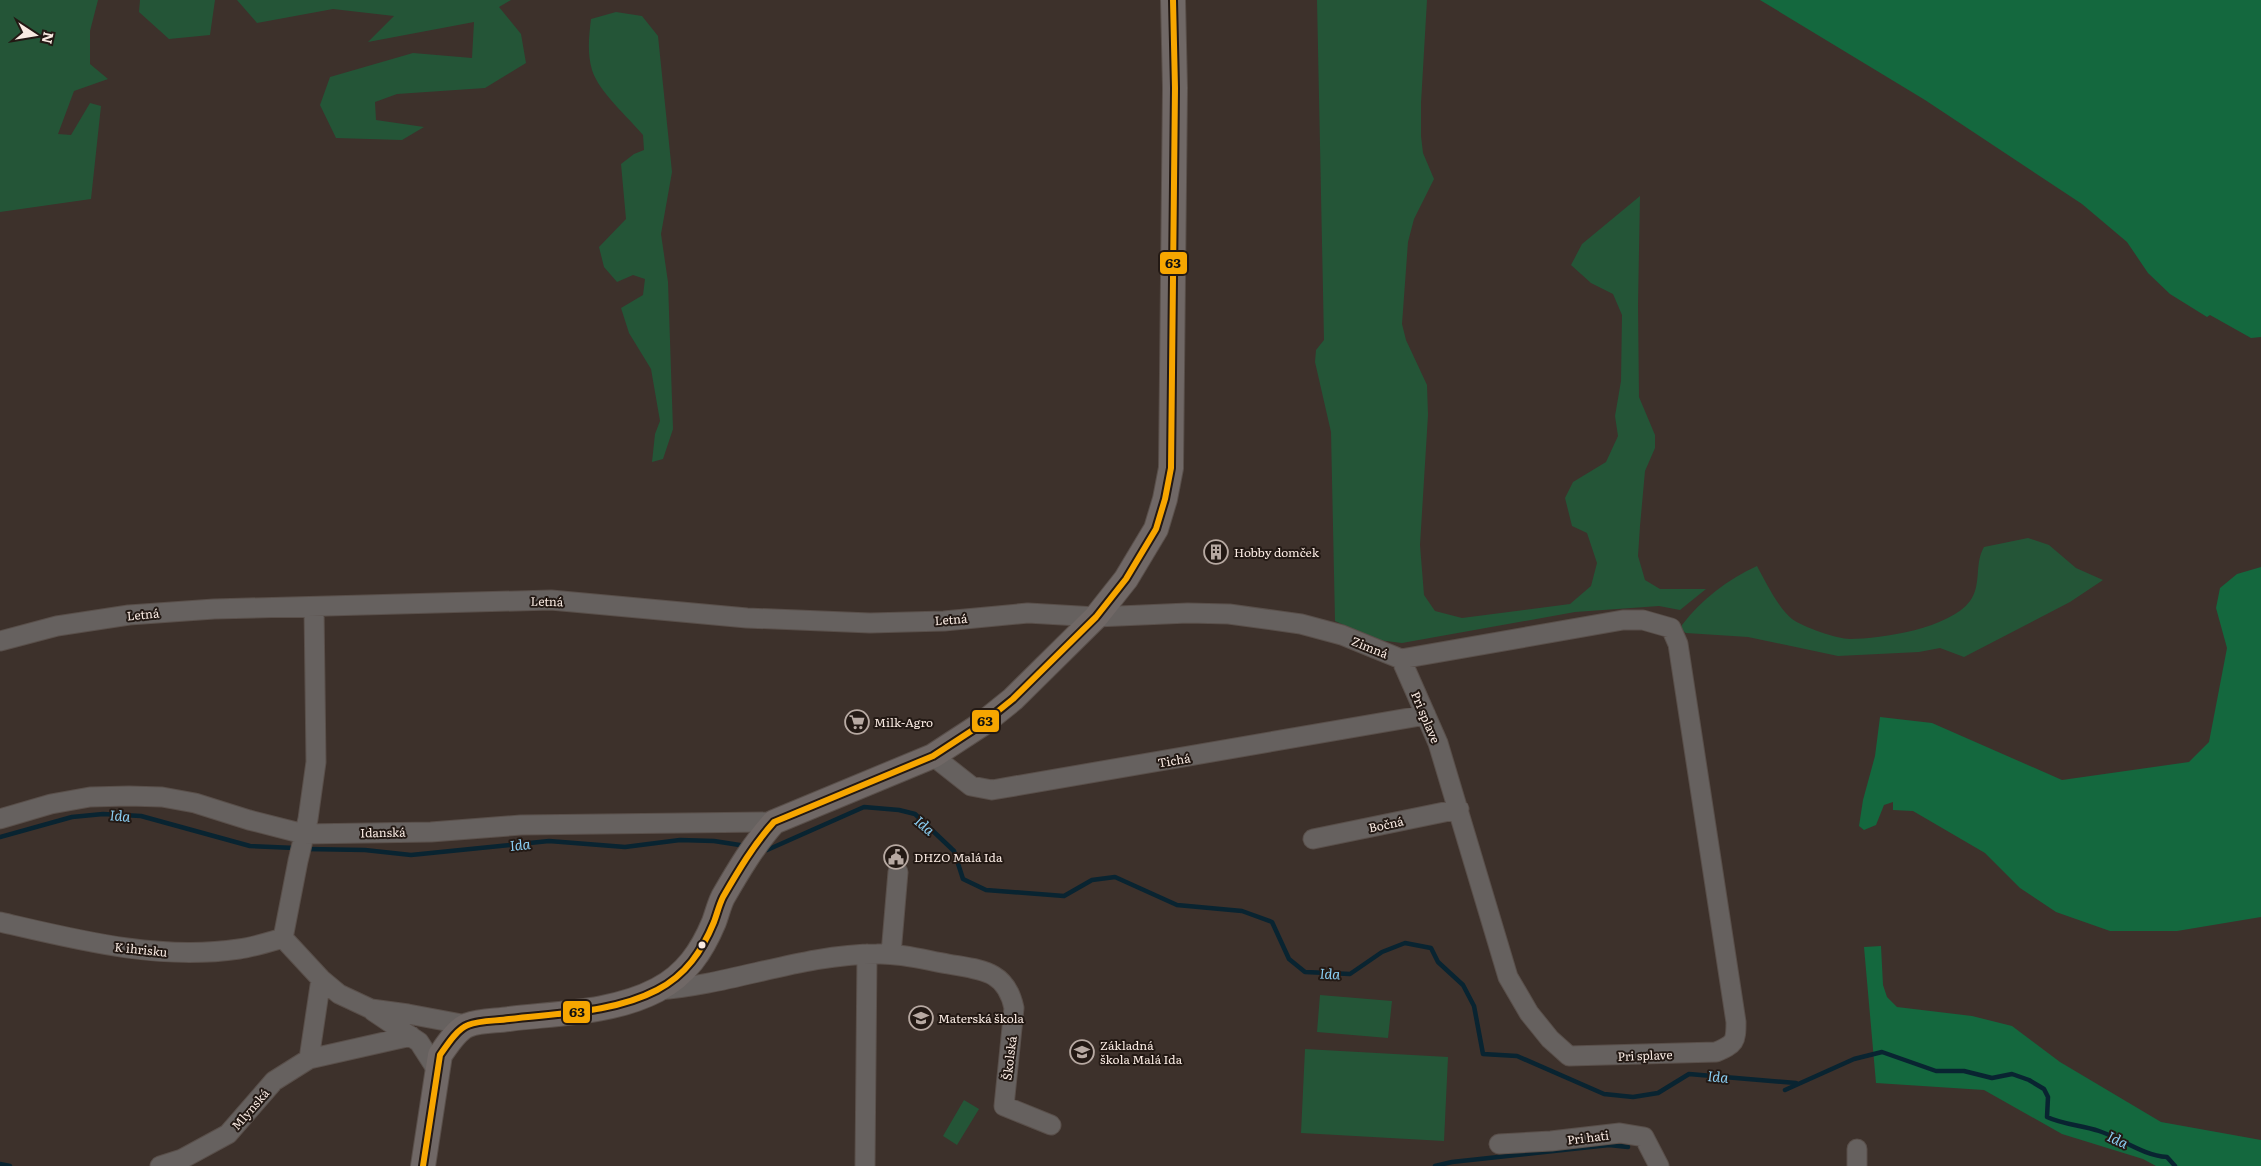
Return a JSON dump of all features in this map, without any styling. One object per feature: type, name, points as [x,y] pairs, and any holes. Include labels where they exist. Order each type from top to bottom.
[{"type":"main road","points":[[423,1166],[440,1055],[467,1025],[604,1007],[631,1000],[657,990],[688,967],[707,938],[722,899],[758,840],[774,822],[933,756],[982,724],[1013,699],[1096,617],[1126,579],[1156,528],[1165,499],[1171,468],[1175,88],[1173,0]]},
{"type":"street","name":"Letná","points":[[0,641],[56,626],[130,614],[214,609],[551,600],[747,618],[870,623],[944,621],[1028,613],[1096,617]]},
{"type":"street","points":[[314,607],[316,762],[308,819],[283,938],[321,979],[339,994],[371,1009],[419,1042],[437,1070]]},
{"type":"street","name":"Zimná","points":[[1096,617],[1188,613],[1254,617],[1301,624],[1342,635],[1401,659],[1623,620],[1643,620],[1671,628]]},
{"type":"street","name":"Pri splave","points":[[1401,659],[1438,743],[1508,976],[1528,1013],[1550,1039],[1569,1056],[1716,1052],[1731,1046],[1736,1037],[1734,1012],[1678,644],[1671,628]]},
{"type":"street","name":"Tichá","points":[[933,756],[971,786],[992,790],[1426,715]]},
{"type":"street","name":"Idanská","points":[[0,819],[51,804],[90,797],[129,796],[162,797],[195,803],[303,837],[431,832],[521,825],[774,822]]},
{"type":"street","name":"Bočná","points":[[1313,839],[1459,808]]},
{"type":"street","points":[[891,954],[898,872]]},
{"type":"street","name":"K ihrisku","points":[[0,922],[108,946],[159,952],[203,953],[240,949],[283,938]]},
{"type":"street","points":[[865,1166],[867,954]]},
{"type":"street","name":"Školská","points":[[657,990],[692,987],[803,961],[867,954],[891,954],[994,974],[1011,994],[1014,1015],[1004,1106],[1051,1125]]},
{"type":"street","points":[[688,967],[707,982]]},
{"type":"street","points":[[309,1059],[321,979]]},
{"type":"street","points":[[371,1009],[467,1025]]},
{"type":"street","name":"Mlynská","points":[[160,1166],[182,1159],[228,1134],[274,1081],[309,1059],[411,1036]]},
{"type":"street","name":"Pri hati","points":[[1499,1144],[1551,1141],[1620,1133],[1644,1138],[1659,1166]]},
{"type":"green space","points":[[0,0],[98,0],[90,31],[90,64],[108,79],[74,91],[58,134],[71,135],[90,103],[101,106],[91,199],[0,212]]},
{"type":"green space","points":[[140,0],[215,0],[210,35],[169,39],[139,12]]},
{"type":"green space","points":[[237,0],[511,0],[499,7],[521,34],[526,63],[485,88],[397,94],[375,102],[376,120],[424,127],[402,140],[336,138],[320,105],[330,77],[413,53],[472,58],[474,22],[368,42],[394,16],[333,9],[257,23]]},
{"type":"green space","points":[[1317,0],[1427,0],[1421,136],[1423,153],[1434,179],[1414,219],[1408,242],[1402,324],[1406,340],[1427,385],[1428,415],[1420,545],[1424,595],[1435,611],[1462,618],[1570,604],[1591,586],[1597,563],[1587,533],[1572,526],[1565,498],[1573,482],[1606,462],[1618,436],[1615,416],[1621,381],[1622,315],[1613,294],[1591,283],[1571,265],[1582,244],[1640,196],[1639,397],[1655,435],[1655,448],[1645,471],[1638,556],[1645,580],[1660,589],[1706,589],[1680,610],[1659,606],[1575,612],[1402,643],[1378,640],[1335,621],[1331,432],[1315,362],[1316,350],[1324,340]]},
{"type":"green space","points":[[1760,0],[2261,0],[2261,337],[2251,338],[2210,315],[2207,317],[2170,294],[2148,273],[2127,242],[2082,204],[1925,100]]},
{"type":"green space","points":[[616,12],[642,16],[658,36],[672,172],[661,234],[668,282],[673,429],[663,459],[652,462],[655,434],[660,421],[651,369],[629,333],[621,308],[643,295],[645,279],[633,275],[617,282],[604,267],[599,247],[626,219],[621,164],[634,154],[644,150],[643,135],[601,87],[590,64],[591,19]]},
{"type":"green space","points":[[2028,538],[2049,545],[2076,568],[2103,580],[2070,602],[1964,657],[1940,648],[1919,652],[1838,656],[1748,637],[1686,633],[1682,630],[1682,625],[1706,599],[1736,577],[1757,566],[1782,609],[1792,619],[1812,629],[1850,639],[1879,637],[1914,630],[1947,618],[1970,601],[1976,588],[1979,560],[1984,547]]},
{"type":"green space","points":[[2261,567],[2261,917],[2177,931],[2110,931],[2056,912],[2020,888],[1985,853],[1913,811],[1893,810],[1893,802],[1884,805],[1876,825],[1864,830],[1859,826],[1863,800],[1875,756],[1880,717],[1932,723],[2062,780],[2189,762],[2209,742],[2227,648],[2216,608],[2220,588],[2237,574]]},
{"type":"green space","points":[[1881,946],[1883,985],[1887,997],[1897,1007],[1972,1016],[2012,1026],[2060,1062],[2161,1122],[2261,1140],[2261,1166],[2156,1166],[2143,1159],[2062,1134],[1984,1090],[1876,1083],[1864,947]]},
{"type":"green space","points":[[1320,995],[1392,1001],[1388,1038],[1317,1032]]},
{"type":"green space","points":[[1305,1049],[1448,1057],[1444,1141],[1301,1133]]},
{"type":"green space","points":[[964,1100],[979,1109],[957,1145],[943,1136]]},
{"type":"waterway","name":"Ida","points":[[763,849],[767,850],[864,807],[899,810],[915,814],[954,851],[963,879],[986,890],[1064,896],[1092,880],[1115,877],[1177,905],[1242,911],[1272,922],[1289,959],[1305,972],[1350,974],[1382,952],[1405,943],[1431,948],[1438,962],[1463,985],[1474,1006],[1483,1054],[1517,1056],[1604,1094],[1633,1097],[1658,1093],[1689,1074],[1796,1083]]},
{"type":"waterway","name":"Ida","points":[[0,837],[72,817],[103,814],[141,816],[250,846],[295,848]]},
{"type":"waterway","name":"Ida","points":[[306,849],[365,850],[411,855],[549,841],[625,847],[680,840],[714,841],[746,846]]},
{"type":"waterway","name":"Ida","points":[[1785,1090],[1854,1059],[1882,1052],[1936,1071],[1964,1071],[1992,1078],[2012,1074],[2029,1080],[2044,1089],[2048,1097],[2047,1117],[2108,1134],[2141,1150],[2167,1157],[2175,1166]]},
{"type":"waterway","points":[[1435,1166],[1452,1162],[1609,1145],[1628,1147]]},
{"type":"waterway","points":[[0,1164],[10,1166]]},
{"type":"transit line","name":"63","points":[[423,1166],[440,1055],[460,1030],[478,1022],[604,1008],[640,998],[667,984],[685,970],[704,943],[729,887],[753,849],[774,822],[933,756],[982,724],[1013,699],[1096,617],[1126,579],[1156,529],[1165,499],[1171,468],[1175,88],[1173,0]]},
{"type":"place","name":"Hobby domček","points":[[1216,552]]},
{"type":"place","name":"Milk-Agro","points":[[857,722]]},
{"type":"place","name":"DHZO Malá Ida","points":[[896,857]]},
{"type":"place","name":"Materská škola","points":[[921,1018]]},
{"type":"place","name":"Základná škola Malá Ida","points":[[1082,1052]]}]
